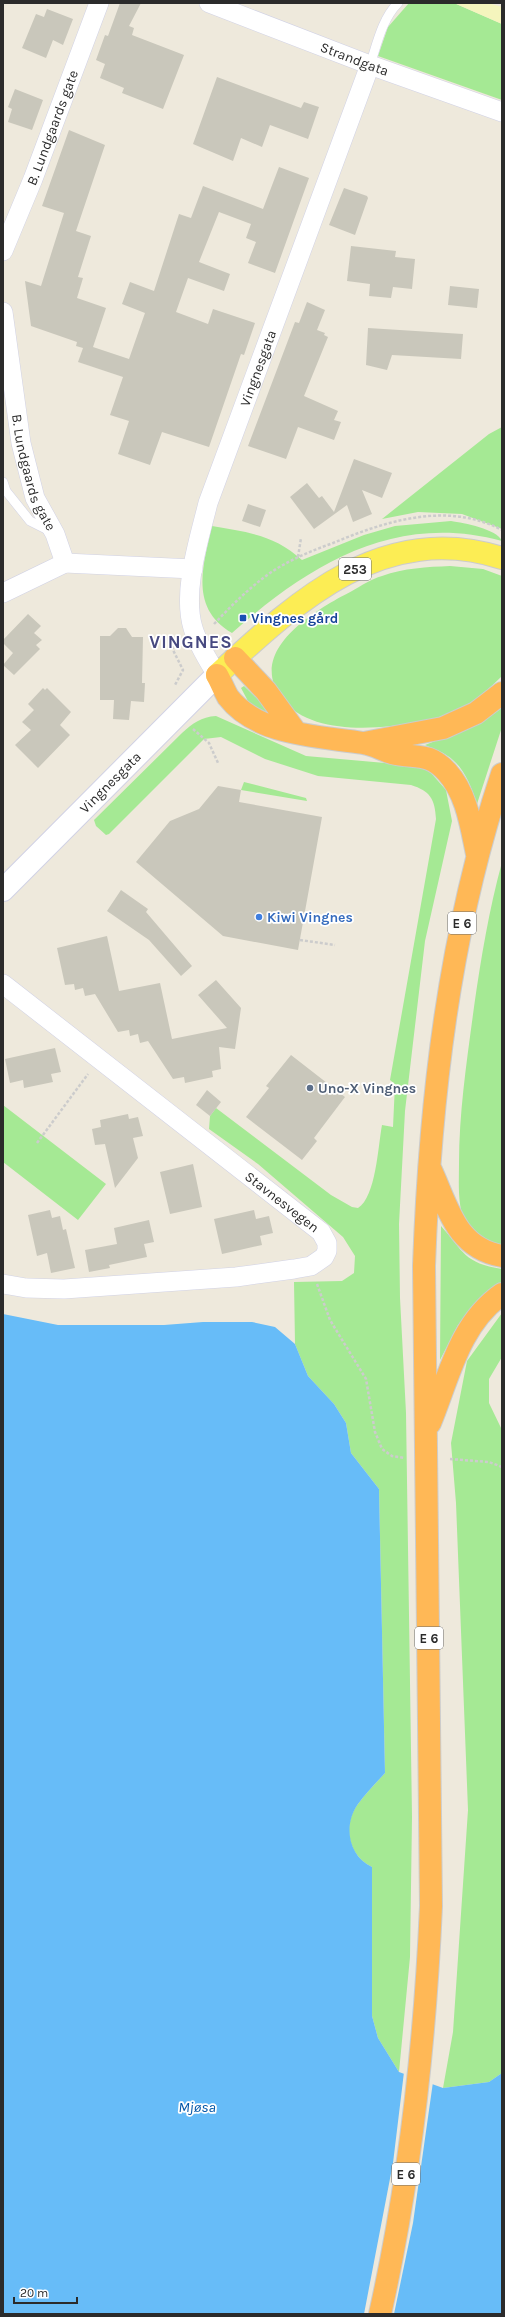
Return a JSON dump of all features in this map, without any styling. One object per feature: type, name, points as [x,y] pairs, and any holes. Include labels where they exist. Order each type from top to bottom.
[{"type":"highway","points":[[235,658],[266,690],[295,732]]},
{"type":"highway","points":[[217,675],[228,697],[260,723],[320,738],[364,743],[392,753],[422,755],[436,762],[447,771],[456,783],[463,798],[477,856]]},
{"type":"highway","points":[[364,743],[443,728],[476,713],[502,693]]},
{"type":"highway","name":"E 6","points":[[380,2314],[400,2212],[423,2032],[428,1970],[432,1845],[424,1266],[430,1167],[442,1039],[449,990],[467,894],[502,774]]},
{"type":"highway","points":[[430,1167],[459,1232],[468,1242],[480,1250],[502,1256]]},
{"type":"highway","points":[[427,1432],[460,1345],[481,1313],[502,1294]]},
{"type":"main road","name":"Vingnesgata","points":[[217,675],[293,606],[332,580],[374,561],[415,551],[436,549],[475,551],[502,558]]},
{"type":"street","name":"B. Lundgaards gate","points":[[3,251],[33,179],[99,3]]},
{"type":"street","name":"Strandgata","points":[[209,3],[370,66],[502,112]]},
{"type":"street","name":"Vingnesgata","points":[[3,890],[217,675],[193,629],[190,612],[193,569],[208,503],[370,66]]},
{"type":"street","name":"B. Lundgaards gate","points":[[3,312],[21,443],[35,498],[55,534],[65,563]]},
{"type":"street","points":[[3,593],[65,563],[193,569]]},
{"type":"street","name":"Stavnesvegen","points":[[3,984],[321,1232],[327,1243],[327,1251],[324,1257]]},
{"type":"street","points":[[3,1284],[26,1288],[64,1289],[236,1277],[311,1266],[324,1257]]},
{"type":"lane","points":[[370,66],[382,28],[394,5]]},
{"type":"lane","points":[[3,482],[6,491],[30,522],[55,534]]},
{"type":"path","points":[[298,557],[301,538]]},
{"type":"path","points":[[189,724],[209,743],[218,763]]},
{"type":"path","points":[[300,940],[335,945]]},
{"type":"path","points":[[37,1143],[99,1059]]},
{"type":"path","points":[[324,1257],[317,1284],[323,1304],[330,1320],[366,1379],[375,1432],[382,1449],[392,1456],[409,1458]]},
{"type":"path","points":[[450,1458],[489,1462],[502,1467]]},
{"type":"green space","points":[[409,3],[454,3],[502,24],[502,100],[378,56],[388,27]]},
{"type":"green space","points":[[502,427],[502,529],[462,514],[418,512],[382,519],[489,434]]},
{"type":"green space","points":[[451,521],[472,525],[487,530],[494,533],[502,541],[463,534],[426,533],[390,539],[356,550],[323,566],[292,585],[232,633],[218,623],[209,611],[204,599],[202,585],[203,571],[212,526],[237,530],[271,540],[292,552],[302,560],[364,535],[395,526]]},
{"type":"green space","points":[[450,566],[483,569],[502,576],[502,676],[482,694],[468,705],[440,718],[401,725],[364,728],[326,724],[309,719],[294,711],[282,699],[273,681],[272,664],[279,648],[290,633],[305,620],[337,599],[378,577],[390,573],[424,567]]},
{"type":"green space","points":[[244,686],[264,705],[269,716],[249,703],[241,688]]},
{"type":"green space","points":[[502,708],[502,727],[477,804],[472,789],[461,768],[450,757],[425,745],[478,724]]},
{"type":"green space","points":[[216,716],[306,756],[419,766],[431,773],[446,790],[452,821],[425,941],[405,1111],[399,1224],[400,1298],[406,1413],[412,1817],[410,1957],[399,2072],[378,2038],[372,2016],[372,1867],[357,1855],[350,1839],[349,1830],[353,1812],[358,1804],[385,1773],[379,1489],[351,1453],[346,1423],[334,1404],[308,1376],[295,1344],[294,1282],[342,1281],[354,1273],[355,1256],[343,1237],[258,1164],[209,1129],[210,1116],[216,1108],[331,1195],[352,1207],[358,1208],[364,1202],[369,1193],[375,1170],[382,1125],[393,1127],[395,1084],[390,1080],[436,819],[433,801],[427,793],[417,787],[411,785],[318,776],[265,759],[221,737],[204,739],[109,834],[106,835],[96,826],[94,820],[182,733],[198,721]]},
{"type":"green space","points":[[244,782],[306,798],[307,801],[241,790]]},
{"type":"green space","points":[[502,862],[502,1249],[477,1237],[469,1229],[463,1217],[459,1195],[459,1144],[466,1066],[474,1007],[486,934]]},
{"type":"green space","points":[[3,1105],[106,1184],[78,1220],[3,1162]]},
{"type":"green space","points":[[441,1226],[460,1249],[472,1260],[502,1269],[502,1282],[473,1307],[458,1325],[440,1360]]},
{"type":"green space","points":[[502,1313],[502,1357],[489,1379],[489,1403],[502,1430],[502,2073],[489,2082],[443,2088],[453,2032],[468,1810],[456,1503],[451,1443],[467,1361]]},
{"type":"sand","points":[[454,3],[488,3],[502,7],[502,24]]},
{"type":"water","name":"Mjøsa","points":[[3,1314],[58,1325],[164,1325],[203,1322],[252,1322],[275,1327],[295,1344],[308,1376],[334,1404],[346,1423],[351,1453],[379,1489],[385,1773],[358,1804],[350,1821],[350,1839],[353,1848],[364,1862],[372,1867],[372,2016],[378,2038],[399,2072],[443,2088],[489,2082],[502,2073],[502,2314],[3,2314]]},
{"type":"pier","points":[[404,2072],[433,2082],[413,2223],[394,2314],[364,2314],[393,2163]]},
{"type":"building","points":[[120,3],[141,3],[129,26],[134,28],[132,35],[184,55],[163,109],[122,93],[124,88],[100,78],[105,64],[96,60],[105,35],[108,36]]},
{"type":"building","points":[[47,9],[73,19],[63,45],[53,40],[46,58],[22,48],[36,14],[44,17]]},
{"type":"building","points":[[217,77],[301,108],[304,102],[319,107],[308,139],[270,125],[262,147],[241,138],[233,161],[193,144]]},
{"type":"building","points":[[15,89],[43,100],[32,130],[8,122],[12,109],[8,107]]},
{"type":"building","points":[[69,130],[105,145],[76,231],[91,236],[78,277],[83,278],[77,298],[106,308],[93,347],[129,359],[145,313],[122,304],[130,282],[154,291],[179,214],[191,218],[203,186],[263,209],[279,167],[309,178],[275,273],[248,263],[256,242],[246,238],[251,224],[219,212],[199,262],[230,274],[224,291],[188,278],[176,312],[208,324],[213,309],[255,323],[244,355],[241,354],[209,447],[162,432],[150,465],[118,454],[129,421],[110,415],[123,377],[78,362],[83,348],[76,346],[77,342],[31,326],[25,281],[41,286],[64,213],[42,206]]},
{"type":"building","points":[[344,188],[367,196],[368,198],[355,235],[329,225]]},
{"type":"building","points":[[351,246],[396,251],[395,257],[415,259],[412,289],[393,287],[391,298],[369,296],[370,284],[347,281]]},
{"type":"building","points":[[450,286],[479,289],[477,308],[448,305]]},
{"type":"building","points":[[307,302],[325,310],[317,330],[325,333],[324,335],[328,337],[304,396],[338,411],[334,420],[341,422],[334,440],[298,427],[286,459],[248,446],[295,322],[299,323]]},
{"type":"building","points":[[368,328],[463,334],[461,359],[392,355],[387,370],[366,365]]},
{"type":"building","points":[[354,459],[392,473],[382,498],[362,490],[372,514],[353,522],[347,505],[314,529],[290,497],[307,483],[319,498],[322,496],[334,512]]},
{"type":"building","points":[[248,504],[266,510],[260,527],[242,521]]},
{"type":"building","points":[[28,614],[41,626],[34,633],[42,640],[36,645],[40,649],[14,675],[3,665],[13,653],[3,643],[3,640]]},
{"type":"building","points":[[118,628],[126,628],[132,637],[143,637],[142,683],[145,683],[144,702],[131,701],[129,720],[113,719],[114,700],[100,700],[100,636],[110,636]]},
{"type":"building","points":[[43,688],[45,690],[47,688],[71,712],[60,725],[70,735],[38,768],[15,745],[31,730],[22,722],[34,710],[28,704]]},
{"type":"building","points":[[218,786],[241,790],[239,802],[322,817],[298,950],[223,936],[136,862],[170,821],[199,809]]},
{"type":"building","points":[[121,890],[148,909],[146,912],[192,966],[181,976],[149,940],[107,911]]},
{"type":"building","points":[[107,936],[119,991],[160,983],[172,1039],[227,1028],[198,995],[216,980],[241,1008],[235,1049],[219,1047],[221,1069],[212,1071],[213,1077],[185,1083],[184,1077],[173,1079],[148,1041],[140,1043],[138,1034],[130,1036],[129,1030],[118,1032],[95,994],[85,996],[83,988],[75,990],[74,984],[65,985],[57,948]]},
{"type":"building","points":[[55,1048],[61,1072],[51,1074],[53,1082],[24,1088],[23,1080],[10,1083],[5,1059]]},
{"type":"building","points":[[291,1055],[345,1097],[314,1138],[317,1141],[302,1160],[246,1117],[269,1088],[266,1086]]},
{"type":"building","points":[[207,1090],[221,1102],[210,1116],[196,1105]]},
{"type":"building","points":[[128,1114],[129,1119],[138,1117],[143,1136],[133,1138],[138,1158],[115,1188],[105,1144],[95,1145],[92,1129],[101,1127],[100,1120]]},
{"type":"building","points":[[193,1164],[202,1207],[170,1214],[160,1172]]},
{"type":"building","points":[[50,1210],[52,1218],[60,1216],[63,1230],[66,1229],[75,1268],[51,1273],[47,1253],[37,1256],[28,1215]]},
{"type":"building","points":[[254,1210],[256,1219],[269,1216],[273,1233],[260,1236],[262,1245],[222,1254],[214,1219]]},
{"type":"building","points":[[149,1220],[154,1242],[144,1244],[147,1257],[109,1265],[110,1268],[89,1272],[85,1250],[117,1244],[114,1228]]},
{"type":"place","name":"Vingnes gård","points":[[243,618]]},
{"type":"place","name":"Kiwi Vingnes","points":[[259,917]]},
{"type":"place","name":"Uno-X Vingnes","points":[[310,1088]]},
{"type":"district","name":"VINGNES","points":[[191,642]]}]
